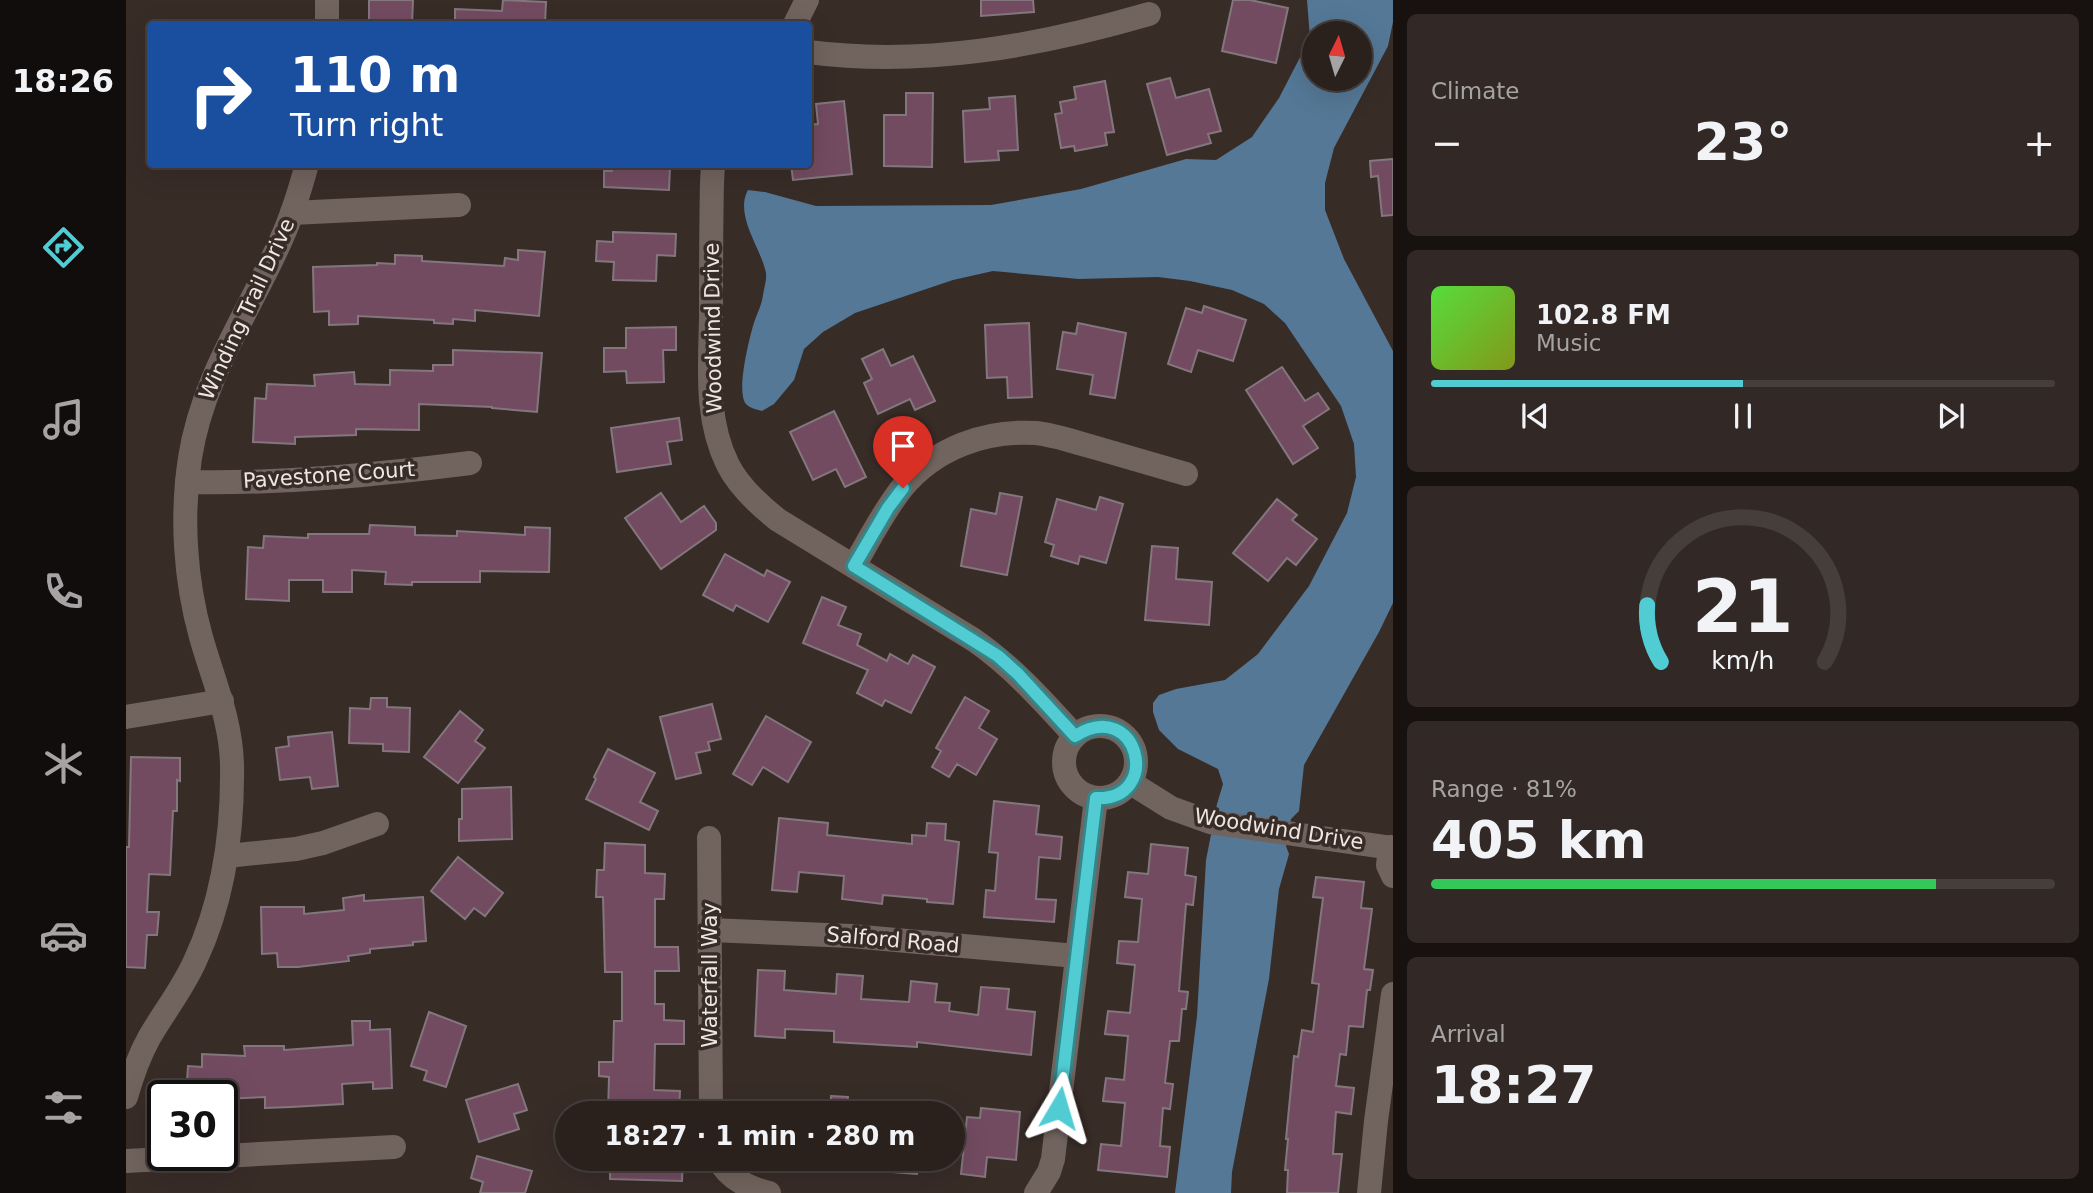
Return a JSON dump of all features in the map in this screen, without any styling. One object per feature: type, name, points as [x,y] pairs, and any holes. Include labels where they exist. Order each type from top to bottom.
[{"type":"street","points":[[327,0],[327,21]]},
{"type":"street","points":[[796,21],[807,0]]},
{"type":"street","points":[[812,52],[892,57],[984,51],[1070,36],[1149,14]]},
{"type":"street","name":"Winding Trail Drive","points":[[126,1097],[149,1038],[180,989],[206,937],[215,909],[230,835],[232,761],[227,717],[203,644],[191,590],[187,541],[187,482],[194,435],[210,382],[281,240],[306,168]]},
{"type":"street","name":"Woodwind Drive","points":[[713,168],[710,389],[720,447],[736,479],[778,520],[998,656],[1075,736]]},
{"type":"street","points":[[292,214],[459,205]]},
{"type":"street","points":[[854,566],[888,508],[920,470],[961,444],[986,436],[1038,433],[1186,474]]},
{"type":"street","name":"Pavestone Court","points":[[187,482],[333,478],[470,463]]},
{"type":"street","points":[[126,717],[222,701]]},
{"type":"street","points":[[1099,726],[1115,729],[1134,747],[1136,772],[1131,783],[1112,797],[1096,798],[1084,795],[1074,788],[1064,771],[1067,746],[1087,728],[1099,726]]},
{"type":"street","name":"Woodwind Drive","points":[[1131,783],[1171,808],[1210,822],[1392,847]]},
{"type":"street","points":[[1036,1193],[1042,1186],[1053,1159],[1096,798]]},
{"type":"street","points":[[227,856],[296,849],[323,843],[377,824]]},
{"type":"street","name":"Waterfall Way","points":[[709,838],[711,1101]]},
{"type":"street","points":[[1392,847],[1388,865],[1393,876]]},
{"type":"street","name":"Salford Road","points":[[709,930],[851,936],[1076,956]]},
{"type":"street","points":[[1369,1193],[1392,1007]]},
{"type":"street","points":[[126,1161],[394,1147]]},
{"type":"street","points":[[727,1171],[740,1183],[769,1193]]},
{"type":"water","points":[[1307,0],[1393,0],[1393,22],[1388,46],[1372,76],[1372,21],[1309,21]]},
{"type":"water","points":[[1302,53],[1302,91],[1364,91],[1334,148],[1325,183],[1325,210],[1344,259],[1393,351],[1393,603],[1304,765],[1299,811],[1291,819],[1286,846],[1289,854],[1279,889],[1269,979],[1232,1172],[1231,1193],[1175,1193],[1197,1016],[1206,860],[1223,784],[1218,769],[1178,749],[1159,730],[1153,703],[1159,695],[1176,689],[1225,680],[1258,654],[1309,586],[1347,513],[1356,477],[1354,444],[1341,406],[1285,323],[1264,304],[1232,290],[1158,277],[1079,279],[993,271],[953,280],[855,313],[823,332],[804,349],[794,380],[774,404],[762,411],[754,409],[747,405],[744,399],[744,367],[766,275],[744,210],[748,190],[816,206],[991,205],[1081,189],[1186,159],[1216,160],[1252,137],[1279,98]]},
{"type":"building","points":[[369,0],[413,0],[412,21],[369,21]]},
{"type":"building","points":[[503,0],[546,2],[545,21],[455,21],[455,9],[502,11]]},
{"type":"building","points":[[981,0],[1033,0],[1034,12],[981,16]]},
{"type":"building","points":[[1233,0],[1250,0],[1288,8],[1276,63],[1222,51]]},
{"type":"building","points":[[1170,78],[1176,98],[1209,89],[1221,131],[1208,134],[1211,143],[1167,155],[1147,84]]},
{"type":"building","points":[[1105,81],[1114,132],[1105,133],[1107,145],[1075,151],[1074,146],[1061,148],[1055,114],[1062,113],[1060,102],[1076,99],[1074,87]]},
{"type":"building","points":[[906,93],[933,93],[932,167],[884,166],[884,115],[906,115]]},
{"type":"building","points":[[1015,96],[1018,150],[998,151],[999,160],[965,162],[963,111],[990,109],[989,98]]},
{"type":"building","points":[[844,101],[852,174],[793,180],[792,168],[812,168],[812,125],[818,124],[816,104]]},
{"type":"building","points":[[1393,159],[1393,215],[1382,216],[1378,176],[1371,177],[1370,161]]},
{"type":"building","points":[[612,168],[670,168],[669,190],[604,187],[604,171],[612,171]]},
{"type":"building","points":[[613,232],[676,234],[675,256],[657,255],[656,281],[613,280],[614,262],[596,261],[597,241],[613,242]]},
{"type":"building","points":[[518,250],[545,252],[539,316],[475,310],[475,321],[453,319],[453,324],[434,323],[434,320],[358,316],[358,324],[329,325],[329,311],[314,312],[313,267],[395,264],[395,255],[422,256],[422,261],[504,266],[505,258],[518,260]]},
{"type":"building","points":[[1204,306],[1246,320],[1233,361],[1198,350],[1191,372],[1168,364],[1186,308],[1202,313]]},
{"type":"building","points":[[1029,323],[1032,397],[1008,398],[1007,377],[987,378],[985,325]]},
{"type":"building","points":[[1078,323],[1126,333],[1115,398],[1090,394],[1093,375],[1057,369],[1063,332],[1076,334]]},
{"type":"building","points":[[676,327],[676,350],[663,350],[664,382],[627,383],[626,371],[604,372],[604,348],[626,348],[626,328]]},
{"type":"building","points":[[883,349],[891,366],[913,356],[935,401],[915,410],[910,399],[878,414],[864,383],[872,379],[862,359]]},
{"type":"building","points":[[453,350],[542,353],[537,412],[419,404],[419,430],[356,429],[356,435],[295,437],[295,444],[253,442],[255,398],[266,399],[267,384],[315,386],[314,375],[354,372],[355,384],[390,385],[390,370],[433,371],[433,365],[453,365]]},
{"type":"building","points":[[1282,367],[1305,401],[1318,393],[1329,409],[1303,426],[1318,448],[1293,464],[1246,390]]},
{"type":"building","points":[[834,411],[866,477],[845,487],[836,469],[813,480],[790,432]]},
{"type":"building","points":[[679,418],[682,440],[667,442],[671,464],[617,472],[611,428]]},
{"type":"building","points":[[661,493],[681,522],[704,506],[716,523],[716,530],[661,569],[625,518]]},
{"type":"building","points":[[1000,493],[1022,497],[1007,575],[961,566],[971,509],[996,514]]},
{"type":"building","points":[[1100,497],[1123,504],[1106,563],[1080,556],[1078,564],[1051,556],[1054,545],[1045,542],[1057,499],[1096,510]]},
{"type":"building","points":[[1277,499],[1297,515],[1292,520],[1317,539],[1296,565],[1287,558],[1268,581],[1233,553]]},
{"type":"building","points":[[370,525],[415,527],[415,535],[457,536],[457,531],[525,535],[525,527],[550,528],[549,572],[480,571],[480,582],[412,582],[412,585],[385,584],[386,572],[352,570],[352,592],[323,592],[323,580],[289,580],[289,601],[246,599],[248,547],[263,548],[264,536],[308,538],[308,534],[369,534]]},
{"type":"building","points":[[1152,546],[1178,548],[1176,579],[1212,582],[1209,625],[1145,620]]},
{"type":"building","points":[[725,554],[764,576],[767,570],[790,582],[768,622],[736,605],[733,611],[703,595]]},
{"type":"building","points":[[822,597],[846,607],[838,625],[861,634],[857,645],[887,661],[890,654],[908,664],[913,655],[935,667],[911,713],[885,700],[882,706],[857,693],[868,670],[803,643]]},
{"type":"building","points":[[965,697],[989,711],[979,728],[997,739],[976,775],[957,764],[949,777],[932,767],[941,751],[936,748]]},
{"type":"building","points":[[371,698],[387,698],[387,707],[410,708],[409,752],[383,751],[383,744],[349,743],[350,708],[370,709]]},
{"type":"building","points":[[712,704],[721,739],[708,742],[710,750],[696,753],[701,773],[676,779],[660,717]]},
{"type":"building","points":[[460,711],[483,730],[475,741],[485,748],[458,783],[424,757]]},
{"type":"building","points":[[766,716],[811,742],[788,782],[763,767],[752,785],[733,774]]},
{"type":"building","points":[[332,732],[338,786],[312,789],[310,777],[280,780],[276,748],[289,746],[288,737]]},
{"type":"building","points":[[608,749],[655,773],[640,802],[658,811],[649,830],[586,799]]},
{"type":"building","points":[[131,757],[180,758],[177,811],[173,811],[170,875],[149,874],[147,912],[159,912],[157,935],[147,935],[145,968],[126,967],[126,847],[129,847]]},
{"type":"building","points":[[511,787],[512,839],[459,841],[462,789]]},
{"type":"building","points":[[994,801],[1039,806],[1036,834],[1062,837],[1060,859],[1039,857],[1036,899],[1056,900],[1054,922],[984,917],[986,890],[995,891],[998,853],[989,852]]},
{"type":"building","points":[[779,818],[828,823],[827,835],[912,844],[912,835],[926,836],[927,823],[946,824],[945,840],[959,842],[953,904],[883,895],[882,904],[842,899],[844,876],[799,872],[797,892],[772,890]]},
{"type":"building","points":[[605,843],[645,845],[645,873],[665,874],[664,899],[655,899],[655,947],[678,947],[679,971],[655,971],[655,1004],[664,1004],[664,1020],[684,1021],[684,1044],[655,1044],[654,1090],[680,1091],[680,1101],[608,1101],[609,1077],[599,1076],[599,1062],[613,1062],[614,1021],[622,1021],[622,972],[605,972],[603,897],[596,897],[597,870],[604,870]]},
{"type":"building","points":[[1151,844],[1188,848],[1185,875],[1196,877],[1193,905],[1186,904],[1179,991],[1188,992],[1186,1009],[1182,1009],[1179,1041],[1170,1041],[1165,1083],[1173,1084],[1170,1109],[1163,1108],[1160,1146],[1170,1147],[1167,1177],[1098,1170],[1101,1144],[1121,1146],[1125,1103],[1103,1101],[1106,1078],[1124,1080],[1128,1036],[1105,1034],[1108,1011],[1130,1013],[1135,965],[1117,963],[1119,941],[1138,942],[1142,899],[1125,897],[1128,872],[1148,874]]},
{"type":"building","points":[[458,857],[503,893],[485,916],[474,908],[465,919],[431,891]]},
{"type":"building","points":[[1316,877],[1364,882],[1361,908],[1372,909],[1364,969],[1373,970],[1370,990],[1367,990],[1363,1027],[1349,1026],[1346,1055],[1340,1054],[1336,1086],[1354,1088],[1351,1114],[1336,1112],[1333,1154],[1342,1154],[1338,1193],[1287,1193],[1286,1139],[1294,1056],[1298,1057],[1302,1030],[1313,1032],[1319,984],[1312,983],[1323,898],[1313,897]]},
{"type":"building","points":[[364,895],[364,901],[423,897],[426,941],[413,942],[413,945],[370,949],[370,953],[348,956],[349,961],[298,967],[278,967],[277,953],[262,954],[261,907],[304,907],[304,914],[344,910],[343,898]]},
{"type":"building","points":[[758,970],[785,971],[784,990],[836,994],[837,974],[863,976],[861,999],[909,1002],[911,981],[937,984],[935,1002],[950,1003],[949,1011],[978,1015],[981,987],[1009,989],[1007,1009],[1035,1012],[1031,1055],[917,1042],[917,1047],[834,1042],[834,1031],[785,1029],[785,1038],[755,1036]]},
{"type":"building","points":[[429,1012],[466,1026],[446,1087],[424,1080],[427,1071],[411,1066]]},
{"type":"building","points":[[352,1021],[370,1021],[370,1030],[390,1029],[392,1088],[373,1089],[373,1082],[342,1084],[343,1104],[265,1108],[265,1097],[238,1098],[238,1080],[187,1080],[188,1066],[202,1067],[202,1054],[245,1056],[244,1046],[284,1046],[284,1050],[353,1045]]},
{"type":"building","points":[[518,1084],[527,1110],[514,1114],[519,1129],[479,1142],[466,1100]]},
{"type":"building","points":[[831,1096],[848,1097],[848,1101],[831,1101]]},
{"type":"building","points":[[981,1108],[1020,1112],[1016,1160],[987,1157],[985,1177],[961,1174],[961,1171],[965,1171],[967,1117],[980,1118]]},
{"type":"building","points":[[477,1156],[532,1171],[525,1193],[480,1193],[483,1182],[471,1178]]},
{"type":"building","points":[[610,1171],[682,1171],[682,1181],[610,1179]]},
{"type":"building","points":[[879,1171],[917,1171],[917,1174]]},
{"type":"route","points":[[903,488],[854,566],[998,656],[1075,736],[1087,728],[1099,726],[1115,729],[1134,747],[1136,772],[1131,783],[1118,795],[1096,798],[1059,1108]]}]
